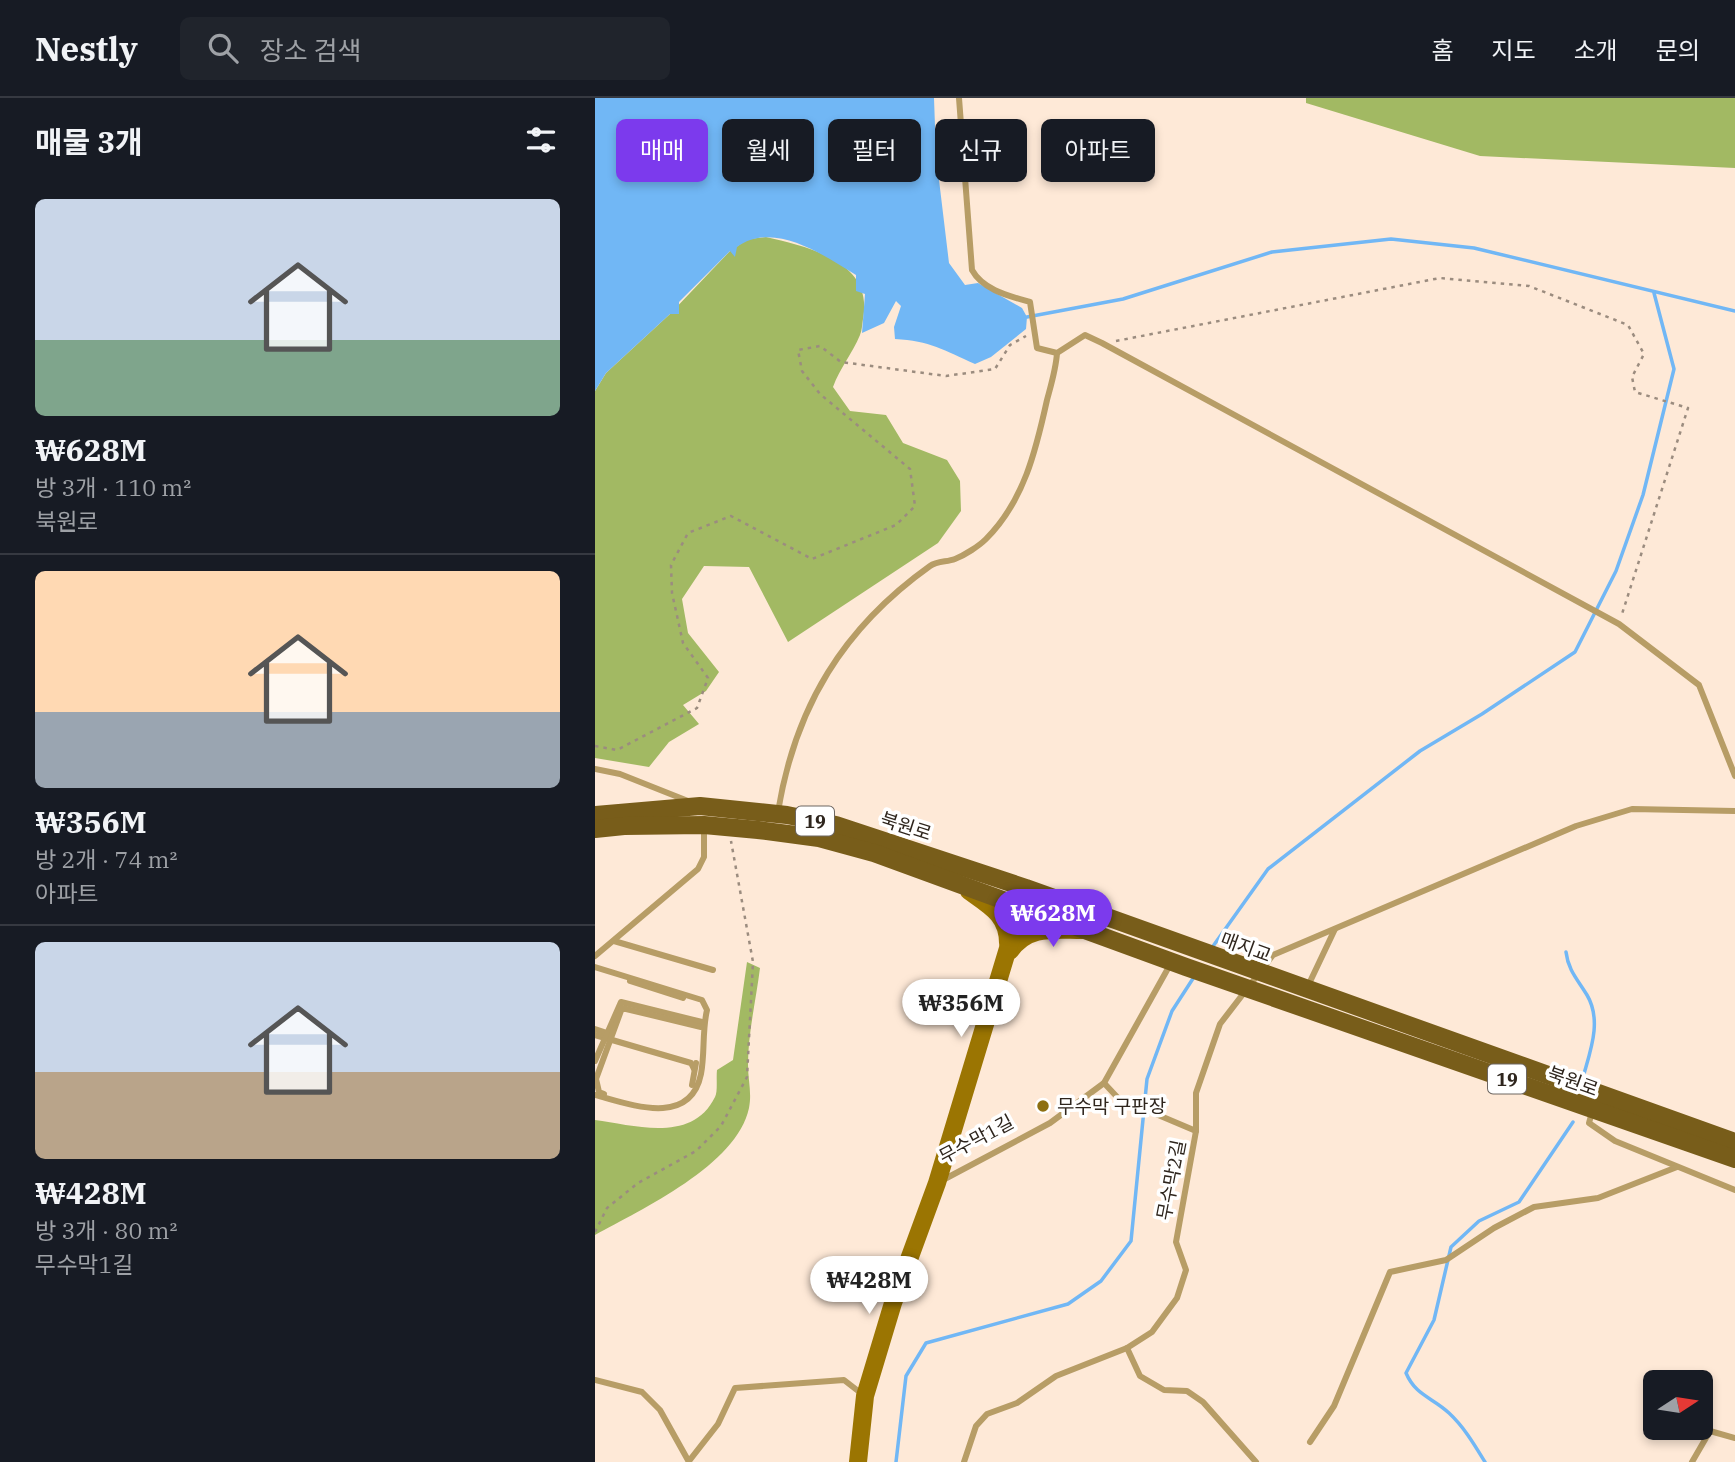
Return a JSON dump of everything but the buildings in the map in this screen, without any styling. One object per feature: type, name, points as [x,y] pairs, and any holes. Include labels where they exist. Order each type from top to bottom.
[{"type":"main road","name":"북원로","points":[[595,814],[700,806],[778,814],[836,825],[1183,959]]},
{"type":"main road","name":"북원로","points":[[595,829],[624,825],[704,825],[820,838],[874,853],[961,885],[1024,897],[1090,930],[1183,959]]},
{"type":"main road","name":"매지교","points":[[1183,959],[1282,990]]},
{"type":"main road","name":"북원로","points":[[1282,990],[1593,1110],[1735,1159]]},
{"type":"main road","name":"북원로","points":[[1302,998],[1735,1142]]},
{"type":"street","points":[[961,885],[1003,918],[1008,929],[1007,954]]},
{"type":"street","points":[[937,1183],[1024,897]]},
{"type":"street","points":[[1007,954],[1022,937],[1035,931],[1090,930]]},
{"type":"street","name":"무수막1길","points":[[858,1462],[865,1396],[893,1303],[937,1183]]},
{"type":"lane","points":[[959,98],[972,270],[977,279],[1003,294],[1030,302],[1037,348],[1057,353]]},
{"type":"lane","points":[[778,814],[785,781],[815,692],[839,652],[870,618],[932,564],[957,558],[985,541],[1004,519],[1034,463],[1057,353],[1085,335],[1616,622],[1699,685],[1735,776]]},
{"type":"lane","points":[[595,769],[620,774],[700,806]]},
{"type":"lane","points":[[1302,998],[1335,929],[1411,893],[1563,831],[1632,809],[1735,811]]},
{"type":"lane","points":[[595,956],[698,869],[703,859],[704,825]]},
{"type":"lane","name":"무수막2길","points":[[964,1462],[976,1426],[988,1414],[1017,1403],[1056,1376],[1127,1348],[1152,1332],[1177,1298],[1186,1270],[1176,1242],[1196,1131],[1196,1093],[1220,1024],[1273,955],[1335,929]]},
{"type":"lane","points":[[614,941],[713,970]]},
{"type":"lane","name":"무수막1길","points":[[937,1183],[1050,1123],[1104,1083],[1183,959]]},
{"type":"lane","points":[[595,968],[700,1003],[705,1010],[701,1025],[698,1076],[683,1097],[663,1107],[599,1092],[596,1079],[608,1036]]},
{"type":"lane","points":[[595,968],[705,1002],[708,1010],[698,1076],[685,1098],[663,1110],[653,1110],[595,1096]]},
{"type":"lane","points":[[595,1062],[625,1006],[701,1025]]},
{"type":"lane","points":[[595,1029],[608,1036],[691,1063],[698,1076]]},
{"type":"lane","points":[[595,1035],[608,1036]]},
{"type":"lane","points":[[696,1063],[698,1076]]},
{"type":"lane","points":[[1104,1083],[1118,1098],[1196,1131]]},
{"type":"lane","points":[[1593,1110],[1589,1123],[1615,1141],[1735,1190]]},
{"type":"lane","points":[[1310,1442],[1334,1406],[1390,1272],[1445,1260],[1495,1227],[1534,1207],[1598,1198],[1677,1167]]},
{"type":"lane","points":[[1127,1348],[1140,1377],[1164,1390],[1187,1391],[1203,1402],[1256,1462]]},
{"type":"lane","points":[[595,1380],[642,1392],[660,1410],[689,1461],[718,1424],[735,1388],[844,1380],[865,1396]]},
{"type":"lane","points":[[1692,1462],[1710,1431],[1735,1438]]},
{"type":"path","points":[[1103,343],[1440,278],[1529,286],[1628,325],[1644,354],[1632,377],[1635,392],[1688,408],[1616,622]]},
{"type":"path","points":[[595,747],[617,750],[697,708],[708,678],[683,643],[672,593],[671,565],[688,533],[731,516],[812,559],[896,525],[915,506],[909,469],[820,394],[802,371],[798,350],[820,346],[841,362],[946,376],[995,369],[1010,345],[1035,330]]},
{"type":"green space","points":[[1306,98],[1735,98],[1735,168],[1480,156],[1306,103]]},
{"type":"green space","points":[[766,237],[819,252],[835,260],[849,271],[859,284],[864,300],[861,331],[833,387],[850,411],[886,415],[903,443],[947,460],[960,481],[961,511],[938,543],[788,642],[749,567],[704,566],[682,599],[688,633],[719,672],[706,691],[683,705],[699,724],[669,742],[649,767],[595,758],[595,391],[606,373],[670,314],[730,251],[748,239]]},
{"type":"green space","points":[[747,962],[760,968],[748,1053],[750,1102],[741,1129],[726,1148],[685,1183],[595,1235],[595,1120],[661,1128],[692,1121],[705,1112],[716,1094],[717,1070],[733,1060]]},
{"type":"water","points":[[595,98],[934,98],[935,182],[939,182],[949,263],[965,285],[978,283],[1022,308],[1027,317],[1026,329],[991,357],[975,364],[928,344],[895,339],[894,327],[901,306],[896,301],[884,323],[862,333],[865,294],[856,291],[856,275],[798,243],[767,237],[751,240],[737,247],[735,257],[730,251],[679,302],[679,314],[670,314],[606,373],[595,391]]},
{"type":"waterway","points":[[1027,317],[1123,299],[1272,252],[1391,239],[1474,248],[1735,311]]},
{"type":"waterway","points":[[1211,949],[1268,869],[1420,751],[1482,714],[1575,652],[1616,571],[1643,495],[1674,369],[1654,293]]},
{"type":"waterway","points":[[1566,952],[1571,970],[1587,995],[1594,1016],[1591,1049],[1582,1081]]},
{"type":"waterway","points":[[896,1462],[906,1376],[926,1343],[1068,1304],[1101,1281],[1131,1241],[1147,1079],[1172,1011],[1194,977]]},
{"type":"waterway","points":[[1485,1462],[1454,1418],[1420,1392],[1406,1373],[1434,1320],[1451,1247],[1479,1221],[1519,1202],[1573,1122]]},
{"type":"place","name":"무수막 구판장","points":[[1043,1106]]}]
